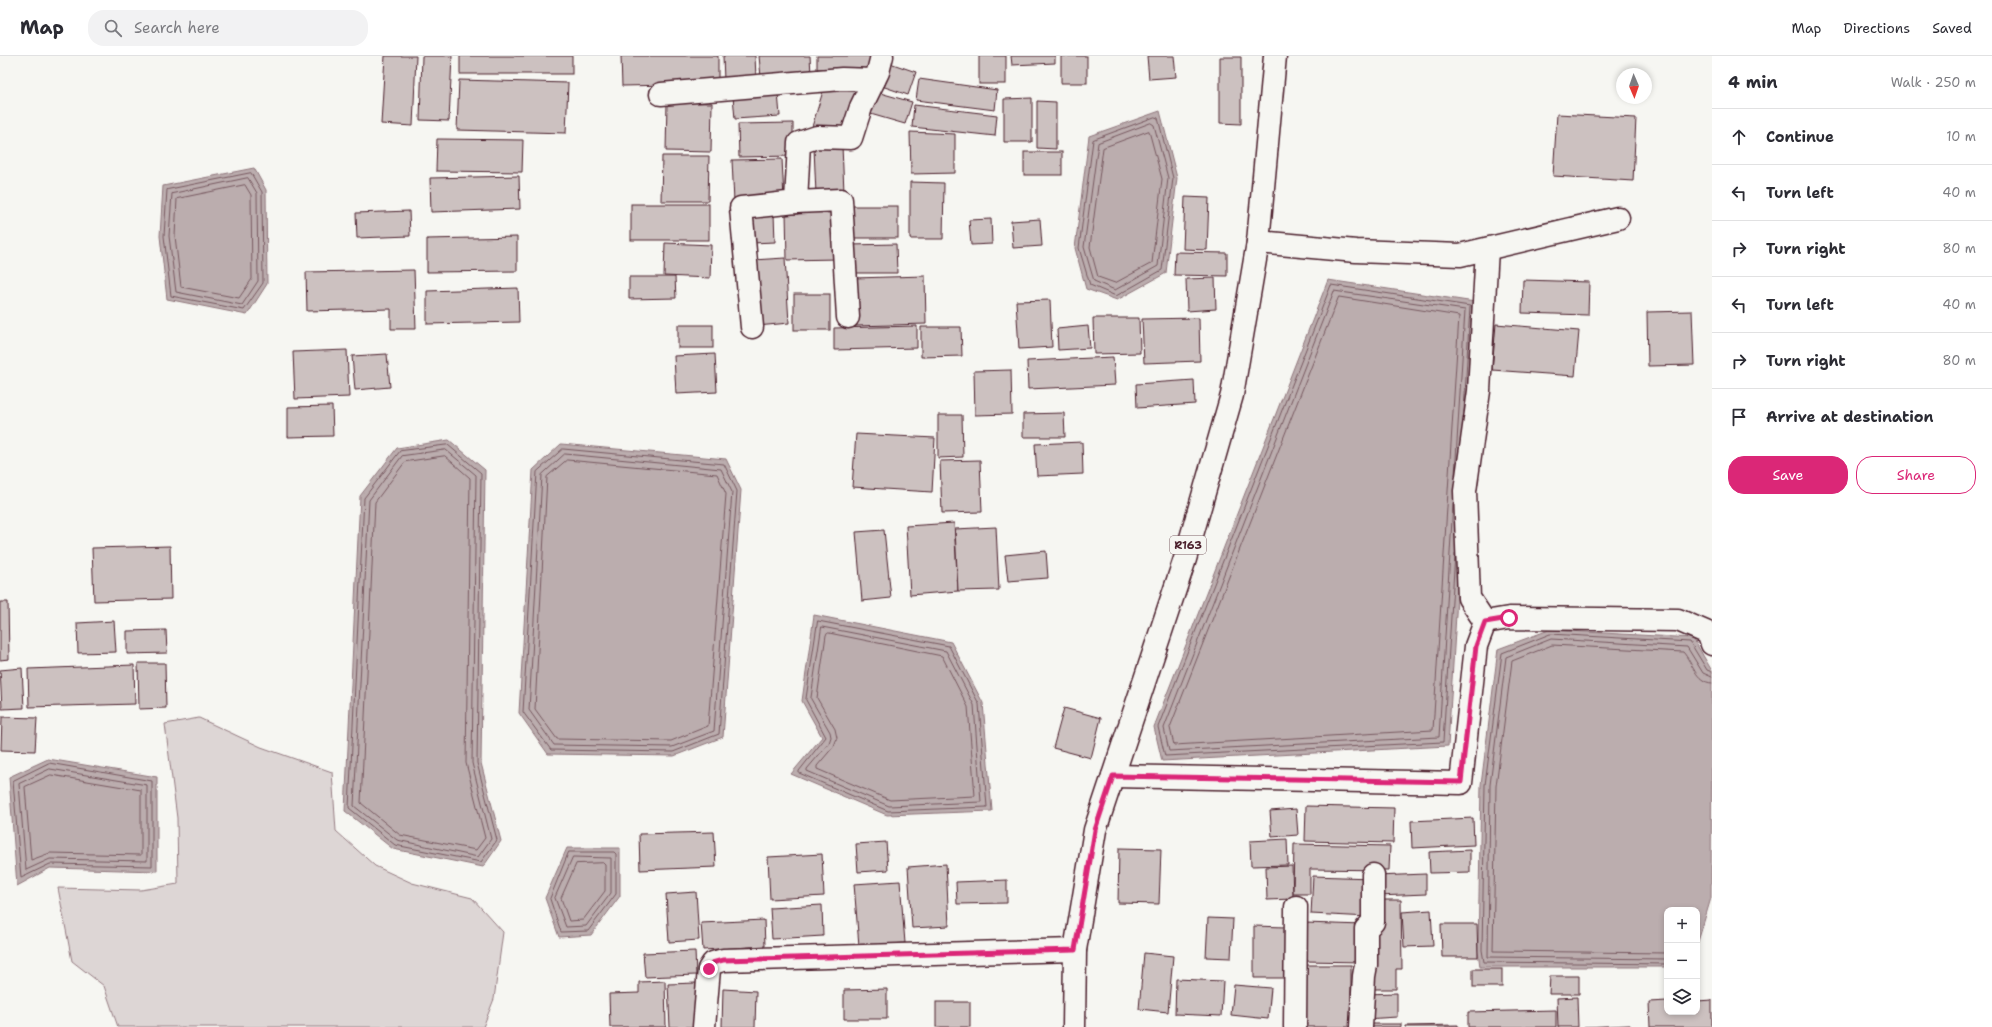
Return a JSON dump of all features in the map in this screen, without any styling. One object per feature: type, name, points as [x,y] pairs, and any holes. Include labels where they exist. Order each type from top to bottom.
[{"type":"street","points":[[796,202],[799,143],[816,137],[851,138],[861,107],[874,80],[882,56]]},
{"type":"street","name":"R163","points":[[1074,1027],[1075,950],[1095,830],[1185,558],[1232,395],[1258,242],[1275,56]]},
{"type":"street","points":[[661,94],[842,79],[874,80]]},
{"type":"street","points":[[752,327],[741,208],[796,202],[841,200],[848,317]]},
{"type":"street","points":[[1258,242],[1356,251],[1460,255],[1618,218]]},
{"type":"street","points":[[1485,622],[1469,598],[1465,491],[1479,391],[1487,249]]},
{"type":"street","points":[[1485,622],[1509,618],[1678,620],[1708,633],[1712,644]]},
{"type":"street","points":[[1113,776],[1461,782],[1476,646],[1485,622]]},
{"type":"street","points":[[1361,1027],[1366,965],[1366,929],[1373,922],[1373,875]]},
{"type":"street","points":[[1295,1027],[1296,907]]},
{"type":"street","points":[[704,1027],[709,969],[712,963],[723,960],[1075,950]]},
{"type":"shaded area","points":[[199,718],[261,747],[332,772],[336,831],[375,866],[412,883],[472,898],[503,932],[494,999],[483,1027],[118,1027],[104,986],[72,961],[58,888],[141,890],[178,884],[177,818],[165,724]]},
{"type":"water","points":[[1160,111],[1177,178],[1166,273],[1117,300],[1086,289],[1075,248],[1089,136]]},
{"type":"water","points":[[254,168],[266,190],[267,284],[247,315],[167,299],[160,236],[163,186]]},
{"type":"water","points":[[1328,280],[1475,302],[1448,746],[1162,761],[1154,727]]},
{"type":"water","points":[[449,440],[485,470],[481,763],[501,841],[483,867],[393,849],[345,811],[360,496],[397,448]]},
{"type":"water","points":[[561,444],[726,459],[741,490],[723,737],[674,756],[548,754],[519,713],[533,470]]},
{"type":"water","points":[[814,615],[951,642],[983,703],[992,811],[887,815],[791,774],[822,737],[802,701]]},
{"type":"water","points":[[1549,630],[1693,638],[1712,671],[1711,898],[1700,935],[1700,907],[1664,907],[1664,967],[1480,967],[1478,951],[1481,785],[1498,649]]},
{"type":"water","points":[[48,759],[157,777],[157,871],[50,868],[17,886],[9,777]]},
{"type":"water","points":[[567,848],[620,848],[620,896],[591,935],[559,937],[545,898]]},
{"type":"building","points":[[385,56],[416,56],[413,126],[381,124]]},
{"type":"building","points":[[422,56],[452,56],[449,121],[420,120]]},
{"type":"building","points":[[460,56],[572,56],[572,74],[460,74]]},
{"type":"building","points":[[621,56],[718,56],[718,84],[622,86]]},
{"type":"building","points":[[723,56],[755,56],[756,78],[724,80]]},
{"type":"building","points":[[759,56],[810,56],[811,75],[761,77]]},
{"type":"building","points":[[817,56],[877,56],[877,69],[817,69]]},
{"type":"building","points":[[979,56],[1006,56],[1006,84],[979,84]]},
{"type":"building","points":[[1011,56],[1055,56],[1055,63],[1012,65]]},
{"type":"building","points":[[1061,56],[1087,56],[1087,83],[1061,83]]},
{"type":"building","points":[[1147,56],[1174,56],[1176,77],[1149,79]]},
{"type":"building","points":[[1220,57],[1241,57],[1241,124],[1220,123]]},
{"type":"building","points":[[884,61],[916,72],[908,95],[876,84]]},
{"type":"building","points":[[919,79],[997,90],[995,110],[916,100]]},
{"type":"building","points":[[459,80],[568,83],[566,133],[457,130]]},
{"type":"building","points":[[824,88],[860,91],[842,132],[811,130]]},
{"type":"building","points":[[873,91],[912,102],[905,124],[867,113]]},
{"type":"building","points":[[778,93],[780,116],[735,119],[733,96]]},
{"type":"building","points":[[1032,98],[1032,142],[1004,142],[1004,99]]},
{"type":"building","points":[[1037,101],[1056,102],[1056,149],[1037,148]]},
{"type":"building","points":[[667,102],[712,103],[711,152],[666,151]]},
{"type":"building","points":[[914,105],[997,115],[995,136],[912,127]]},
{"type":"building","points":[[1557,114],[1636,118],[1633,181],[1553,176]]},
{"type":"building","points":[[793,123],[793,156],[739,157],[738,124]]},
{"type":"building","points":[[910,132],[955,134],[955,173],[911,174]]},
{"type":"building","points":[[437,139],[523,140],[522,172],[436,171]]},
{"type":"building","points":[[842,146],[844,192],[816,194],[814,148]]},
{"type":"building","points":[[1024,152],[1062,152],[1062,175],[1024,175]]},
{"type":"building","points":[[662,156],[709,156],[708,201],[661,201]]},
{"type":"building","points":[[782,159],[784,199],[734,202],[732,160]]},
{"type":"building","points":[[519,176],[520,209],[431,212],[430,178]]},
{"type":"building","points":[[910,182],[944,183],[943,239],[910,239]]},
{"type":"building","points":[[1185,197],[1209,198],[1207,250],[1183,249]]},
{"type":"building","points":[[631,204],[709,204],[709,240],[631,240]]},
{"type":"building","points":[[847,206],[898,206],[898,238],[847,238]]},
{"type":"building","points":[[409,211],[410,236],[357,238],[356,213]]},
{"type":"building","points":[[836,211],[837,259],[787,260],[786,212]]},
{"type":"building","points":[[774,214],[775,242],[752,243],[752,215]]},
{"type":"building","points":[[991,219],[992,244],[971,245],[969,220]]},
{"type":"building","points":[[1040,219],[1042,246],[1013,248],[1011,221]]},
{"type":"building","points":[[517,237],[517,271],[427,272],[427,239]]},
{"type":"building","points":[[665,243],[711,245],[710,278],[664,276]]},
{"type":"building","points":[[896,244],[897,273],[851,273],[850,245]]},
{"type":"building","points":[[1175,252],[1227,253],[1227,276],[1174,275]]},
{"type":"building","points":[[785,258],[789,323],[757,326],[753,260]]},
{"type":"building","points":[[414,270],[416,329],[391,329],[391,309],[307,311],[306,272]]},
{"type":"building","points":[[925,276],[926,324],[856,326],[854,278]]},
{"type":"building","points":[[629,277],[675,277],[676,298],[629,299]]},
{"type":"building","points":[[1215,278],[1216,309],[1187,311],[1186,279]]},
{"type":"building","points":[[1523,280],[1589,282],[1588,315],[1522,313]]},
{"type":"building","points":[[518,288],[519,322],[427,324],[427,291]]},
{"type":"building","points":[[794,294],[830,294],[830,330],[794,330]]},
{"type":"building","points":[[1050,300],[1052,347],[1019,349],[1016,301]]},
{"type":"building","points":[[1692,311],[1694,365],[1648,366],[1647,312]]},
{"type":"building","points":[[1093,318],[1139,318],[1140,353],[1094,354]]},
{"type":"building","points":[[1199,318],[1200,361],[1144,363],[1142,319]]},
{"type":"building","points":[[1496,324],[1579,331],[1575,376],[1492,370]]},
{"type":"building","points":[[678,325],[713,325],[713,348],[678,348]]},
{"type":"building","points":[[917,326],[917,348],[834,350],[834,328]]},
{"type":"building","points":[[1088,326],[1090,348],[1058,350],[1057,329]]},
{"type":"building","points":[[921,327],[961,327],[962,356],[921,357]]},
{"type":"building","points":[[347,350],[349,397],[295,399],[293,352]]},
{"type":"building","points":[[387,354],[390,387],[355,390],[352,356]]},
{"type":"building","points":[[715,354],[717,392],[676,394],[674,356]]},
{"type":"building","points":[[1113,357],[1115,385],[1028,389],[1027,361]]},
{"type":"building","points":[[1011,370],[1012,414],[975,415],[974,371]]},
{"type":"building","points":[[1194,380],[1195,404],[1137,408],[1136,384]]},
{"type":"building","points":[[332,406],[333,436],[288,437],[288,407]]},
{"type":"building","points":[[1064,413],[1065,437],[1023,437],[1023,414]]},
{"type":"building","points":[[938,415],[962,415],[963,457],[938,458]]},
{"type":"building","points":[[856,434],[935,438],[932,492],[852,487]]},
{"type":"building","points":[[1082,442],[1083,474],[1037,476],[1035,444]]},
{"type":"building","points":[[980,460],[982,512],[942,513],[940,461]]},
{"type":"building","points":[[954,523],[958,591],[910,595],[906,526]]},
{"type":"building","points":[[996,527],[999,590],[958,591],[955,529]]},
{"type":"building","points":[[884,530],[891,598],[862,601],[856,532]]},
{"type":"building","points":[[170,546],[171,599],[94,601],[92,548]]},
{"type":"building","points":[[1046,551],[1048,578],[1008,581],[1005,555]]},
{"type":"building","points":[[0,602],[8,602],[9,659],[0,660]]},
{"type":"building","points":[[114,621],[116,652],[78,653],[77,623]]},
{"type":"building","points":[[166,630],[167,653],[127,654],[127,631]]},
{"type":"building","points":[[138,663],[165,663],[166,708],[139,709]]},
{"type":"building","points":[[134,665],[135,704],[29,707],[28,669]]},
{"type":"building","points":[[22,668],[24,708],[2,709],[0,670]]},
{"type":"building","points":[[1064,708],[1101,718],[1091,758],[1053,748]]},
{"type":"building","points":[[2,717],[37,718],[35,751],[1,750]]},
{"type":"building","points":[[1306,806],[1394,808],[1393,843],[1305,841]]},
{"type":"building","points":[[1296,809],[1298,835],[1272,837],[1270,811]]},
{"type":"building","points":[[1473,818],[1474,845],[1412,848],[1411,821]]},
{"type":"building","points":[[714,832],[716,867],[640,870],[639,834]]},
{"type":"building","points":[[1287,839],[1288,865],[1251,866],[1250,841]]},
{"type":"building","points":[[886,842],[888,870],[858,872],[856,844]]},
{"type":"building","points":[[1294,844],[1390,846],[1389,870],[1310,869],[1310,894],[1293,894]]},
{"type":"building","points":[[1119,848],[1161,849],[1159,904],[1118,903]]},
{"type":"building","points":[[1470,850],[1470,872],[1430,873],[1429,852]]},
{"type":"building","points":[[822,854],[824,896],[770,899],[768,857]]},
{"type":"building","points":[[946,864],[949,926],[912,928],[908,867]]},
{"type":"building","points":[[1292,866],[1293,899],[1267,900],[1266,867]]},
{"type":"building","points":[[1426,874],[1426,894],[1378,896],[1376,876]]},
{"type":"building","points":[[1313,876],[1371,878],[1369,917],[1311,914]]},
{"type":"building","points":[[1007,880],[1007,903],[957,904],[956,882]]},
{"type":"building","points":[[900,881],[905,943],[859,946],[854,884]]},
{"type":"building","points":[[696,892],[699,940],[669,942],[666,894]]},
{"type":"building","points":[[1375,900],[1401,900],[1402,969],[1396,969],[1396,989],[1369,989]]},
{"type":"building","points":[[822,905],[823,936],[772,939],[770,908]]},
{"type":"building","points":[[1431,910],[1433,946],[1404,947],[1402,912]]},
{"type":"building","points":[[1208,918],[1233,919],[1231,958],[1206,957]]},
{"type":"building","points":[[764,920],[765,946],[703,950],[701,923]]},
{"type":"building","points":[[1305,923],[1363,925],[1363,962],[1304,961]]},
{"type":"building","points":[[1441,924],[1477,924],[1478,957],[1442,957]]},
{"type":"building","points":[[1254,926],[1285,927],[1284,978],[1254,978]]},
{"type":"building","points":[[695,951],[696,975],[645,977],[643,953]]},
{"type":"building","points":[[1144,953],[1173,956],[1168,1012],[1139,1009]]},
{"type":"building","points":[[1297,965],[1351,965],[1351,1027],[1297,1027]]},
{"type":"building","points":[[1473,969],[1502,969],[1502,987],[1473,987]]},
{"type":"building","points":[[1550,976],[1579,976],[1579,994],[1549,994]]},
{"type":"building","points":[[1176,979],[1223,981],[1221,1016],[1175,1014]]},
{"type":"building","points":[[665,981],[666,1027],[610,1027],[609,994],[639,993],[639,982]]},
{"type":"building","points":[[696,983],[697,1027],[670,1027],[668,984]]},
{"type":"building","points":[[1234,985],[1271,988],[1268,1019],[1231,1015]]},
{"type":"building","points":[[723,989],[756,991],[755,1027],[722,1027]]},
{"type":"building","points":[[887,989],[887,1019],[844,1019],[844,990]]},
{"type":"building","points":[[1397,993],[1397,1017],[1365,1019],[1365,994]]},
{"type":"building","points":[[1577,997],[1578,1027],[1558,1027],[1557,998]]},
{"type":"building","points":[[1712,1000],[1712,1027],[1650,1027],[1649,1002],[1664,1001],[1664,1015],[1700,1015],[1700,1001]]},
{"type":"building","points":[[936,1002],[970,1002],[970,1027],[936,1027]]},
{"type":"building","points":[[1556,1010],[1556,1027],[1468,1027],[1468,1012]]},
{"type":"building","points":[[1364,1024],[1401,1024],[1401,1027],[1364,1027]]},
{"type":"building","points":[[1458,1025],[1458,1027],[1405,1027],[1405,1026]]},
{"type":"building","points":[[1630,1025],[1631,1027],[1584,1027]]},
{"type":"route","points":[[709,969],[712,963],[723,960],[1075,950],[1095,830],[1113,776],[1311,778],[1461,782],[1476,646],[1485,622],[1509,618]]}]
